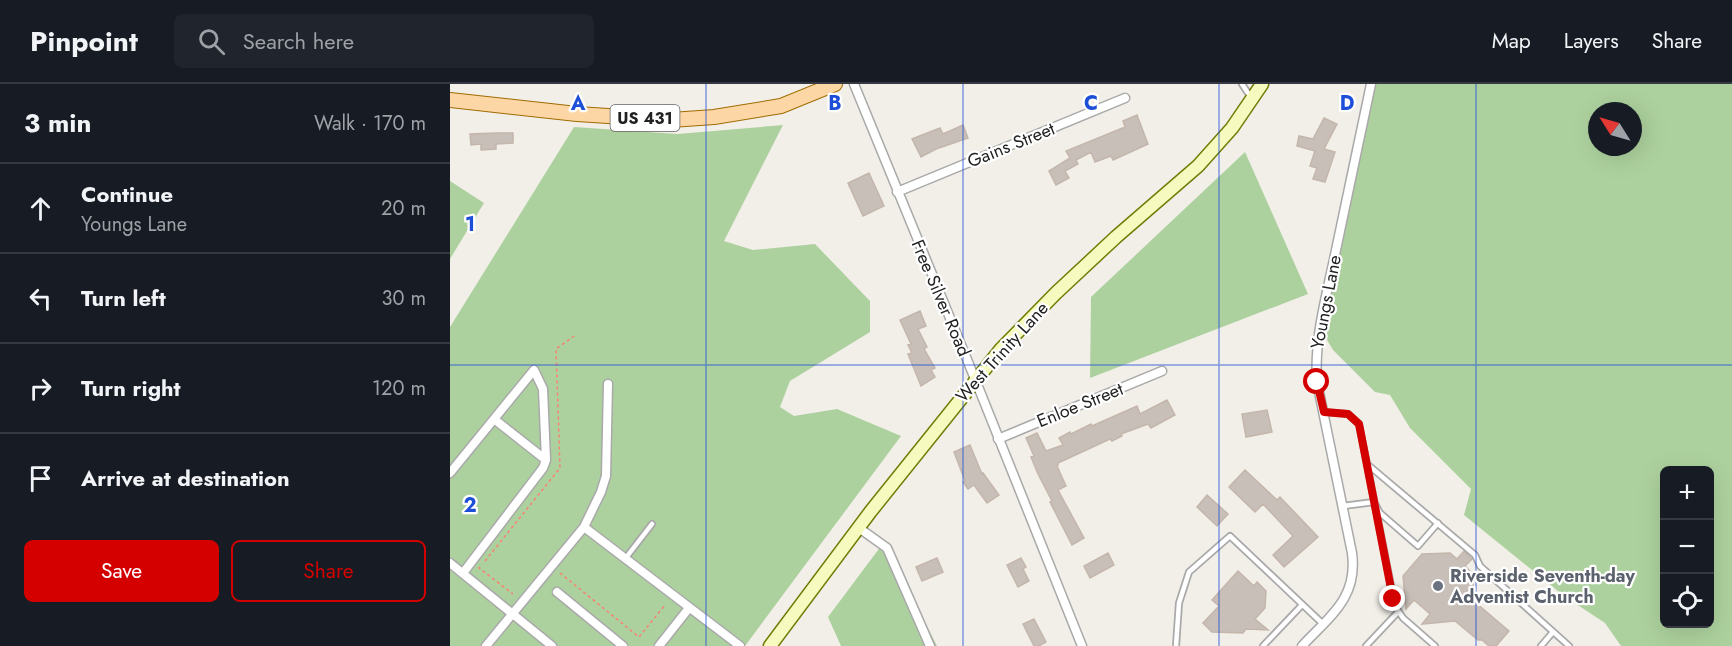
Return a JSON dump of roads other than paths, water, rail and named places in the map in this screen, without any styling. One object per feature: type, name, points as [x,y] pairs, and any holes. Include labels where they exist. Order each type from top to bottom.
[{"type":"main road","name":"US 431","points":[[450,100],[577,114],[671,120],[714,117],[781,106],[835,84]]},
{"type":"main road","name":"West Trinity Lane","points":[[770,646],[859,528],[1001,349],[1056,293],[1197,166],[1232,128],[1262,84]]},
{"type":"street","name":"Free Silver Road","points":[[854,84],[1082,646]]},
{"type":"street","name":"Youngs Lane","points":[[1302,646],[1342,602],[1353,579],[1352,553],[1317,382],[1316,347],[1371,84]]},
{"type":"street","name":"Gains Street","points":[[897,192],[1125,98]]},
{"type":"street","points":[[450,473],[534,369],[543,389],[546,460],[543,468],[463,573]]},
{"type":"street","name":"Enloe Street","points":[[998,439],[1162,371]]},
{"type":"street","points":[[486,646],[584,527],[601,492],[606,476],[608,384]]},
{"type":"street","points":[[494,419],[546,460]]},
{"type":"street","points":[[584,527],[740,646]]},
{"type":"street","points":[[859,528],[886,548],[930,646]]},
{"type":"street","points":[[450,563],[552,646]]},
{"type":"street","points":[[557,592],[623,646]]},
{"type":"street","points":[[659,646],[689,608]]},
{"type":"lane","points":[[1242,84],[1252,98]]},
{"type":"lane","points":[[1324,412],[1340,412],[1355,418],[1359,424],[1393,599],[1398,612],[1435,646]]},
{"type":"lane","points":[[1367,464],[1475,555],[1480,566],[1569,646]]},
{"type":"lane","points":[[1343,506],[1374,502]]},
{"type":"lane","points":[[1374,502],[1380,513],[1418,546],[1438,523]]},
{"type":"lane","points":[[625,559],[652,524]]},
{"type":"lane","points":[[1176,646],[1179,603],[1189,572],[1230,536],[1323,624]]},
{"type":"lane","points":[[1263,646],[1302,605]]},
{"type":"lane","points":[[1366,646],[1398,612]]},
{"type":"lane","points":[[1541,646],[1554,632]]},
{"type":"place","name":"Riverside Seventh-day Adventist Church","points":[[1438,586]]}]
